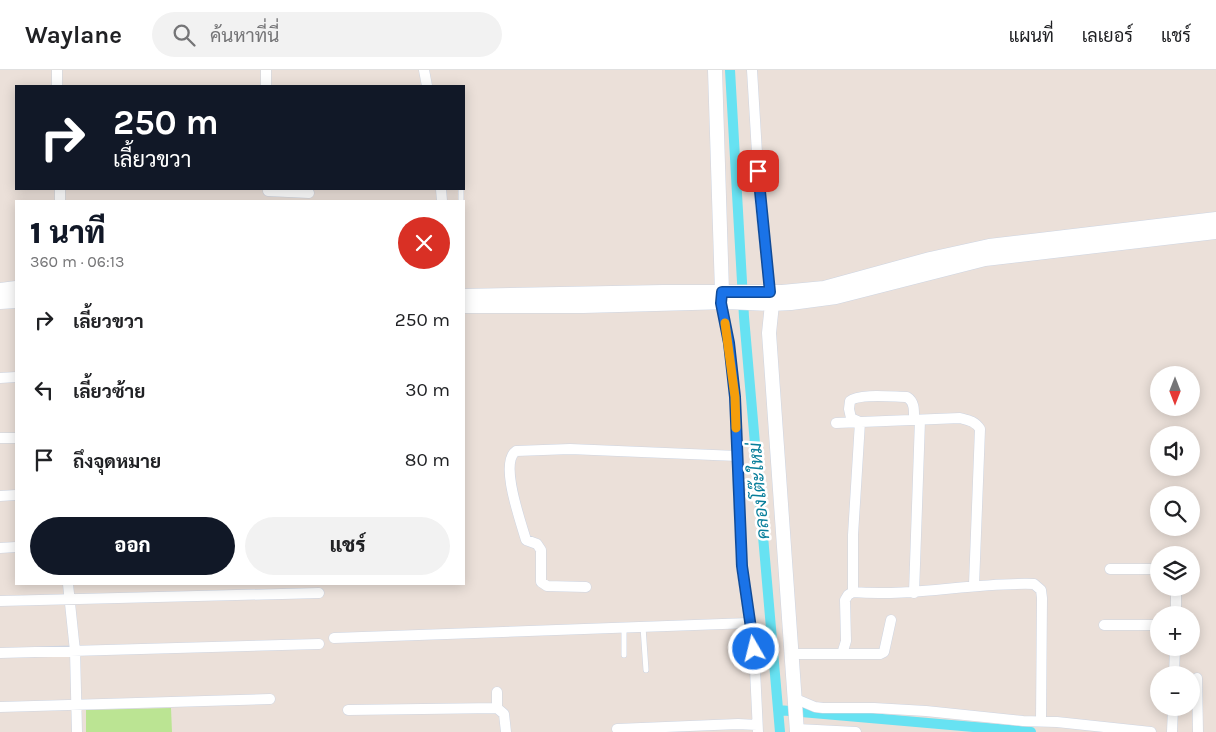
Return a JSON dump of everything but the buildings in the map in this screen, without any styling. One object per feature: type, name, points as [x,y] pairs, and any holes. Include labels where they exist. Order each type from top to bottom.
[{"type":"street","points":[[57,70],[58,85]]},
{"type":"street","points":[[266,70],[266,85]]},
{"type":"street","points":[[424,70],[427,85]]},
{"type":"street","points":[[617,730],[738,724],[758,729],[754,649],[742,566],[735,397],[724,297],[715,70]]},
{"type":"street","points":[[752,70],[797,729],[856,732]]},
{"type":"street","points":[[268,194],[309,192]]},
{"type":"street","points":[[767,298],[824,288],[930,259],[989,246],[1216,219]]},
{"type":"street","points":[[465,296],[836,297],[985,259],[1216,232]]},
{"type":"street","points":[[0,290],[15,288]]},
{"type":"street","points":[[465,306],[583,306],[724,297]]},
{"type":"street","points":[[0,302],[15,301]]},
{"type":"street","points":[[0,378],[15,377]]},
{"type":"street","points":[[860,422],[851,418],[849,409],[850,401],[855,398],[907,396],[914,404],[917,420],[914,593]]},
{"type":"street","points":[[836,423],[960,418],[973,422],[980,429],[974,585]]},
{"type":"street","points":[[853,592],[853,535],[860,422]]},
{"type":"street","points":[[0,438],[15,438]]},
{"type":"street","points":[[586,587],[547,586],[541,582],[541,550],[537,544],[526,540],[508,467],[512,454],[516,451],[570,448],[737,456]]},
{"type":"street","points":[[0,496],[15,496]]},
{"type":"street","points":[[0,548],[15,547]]},
{"type":"street","points":[[1110,569],[1150,569]]},
{"type":"street","points":[[842,654],[846,641],[845,600],[848,594],[853,592],[914,593],[974,585],[1034,584],[1041,590],[1041,720]]},
{"type":"street","points":[[68,585],[75,651],[77,732]]},
{"type":"street","points":[[0,601],[319,593]]},
{"type":"street","points":[[792,654],[880,654],[884,652],[891,620]]},
{"type":"street","points":[[334,638],[750,623]]},
{"type":"street","points":[[1104,625],[1150,625]]},
{"type":"street","points":[[0,653],[319,644]]},
{"type":"street","points":[[497,692],[497,708]]},
{"type":"street","points":[[0,707],[270,698]]},
{"type":"street","points":[[796,703],[823,708],[874,708],[926,711],[1023,721],[1041,720],[1151,732]]},
{"type":"street","points":[[348,710],[497,708],[504,714],[506,732]]},
{"type":"street","points":[[1172,716],[1172,732]]},
{"type":"street","points":[[1198,716],[1198,732]]},
{"type":"lane","points":[[643,626],[646,670]]},
{"type":"lane","points":[[624,627],[624,655]]},
{"type":"green space","points":[[171,708],[172,732],[86,732],[86,710]]},
{"type":"waterway","name":"คลองโต๊ะใหม่","points":[[730,70],[744,317],[780,732]]},
{"type":"waterway","points":[[778,710],[1031,732]]},
{"type":"slow traffic","points":[[725,323],[735,397],[736,428]]},
{"type":"route","points":[[754,649],[742,566],[735,397],[729,343],[721,303],[722,292],[770,292],[758,171]]}]
